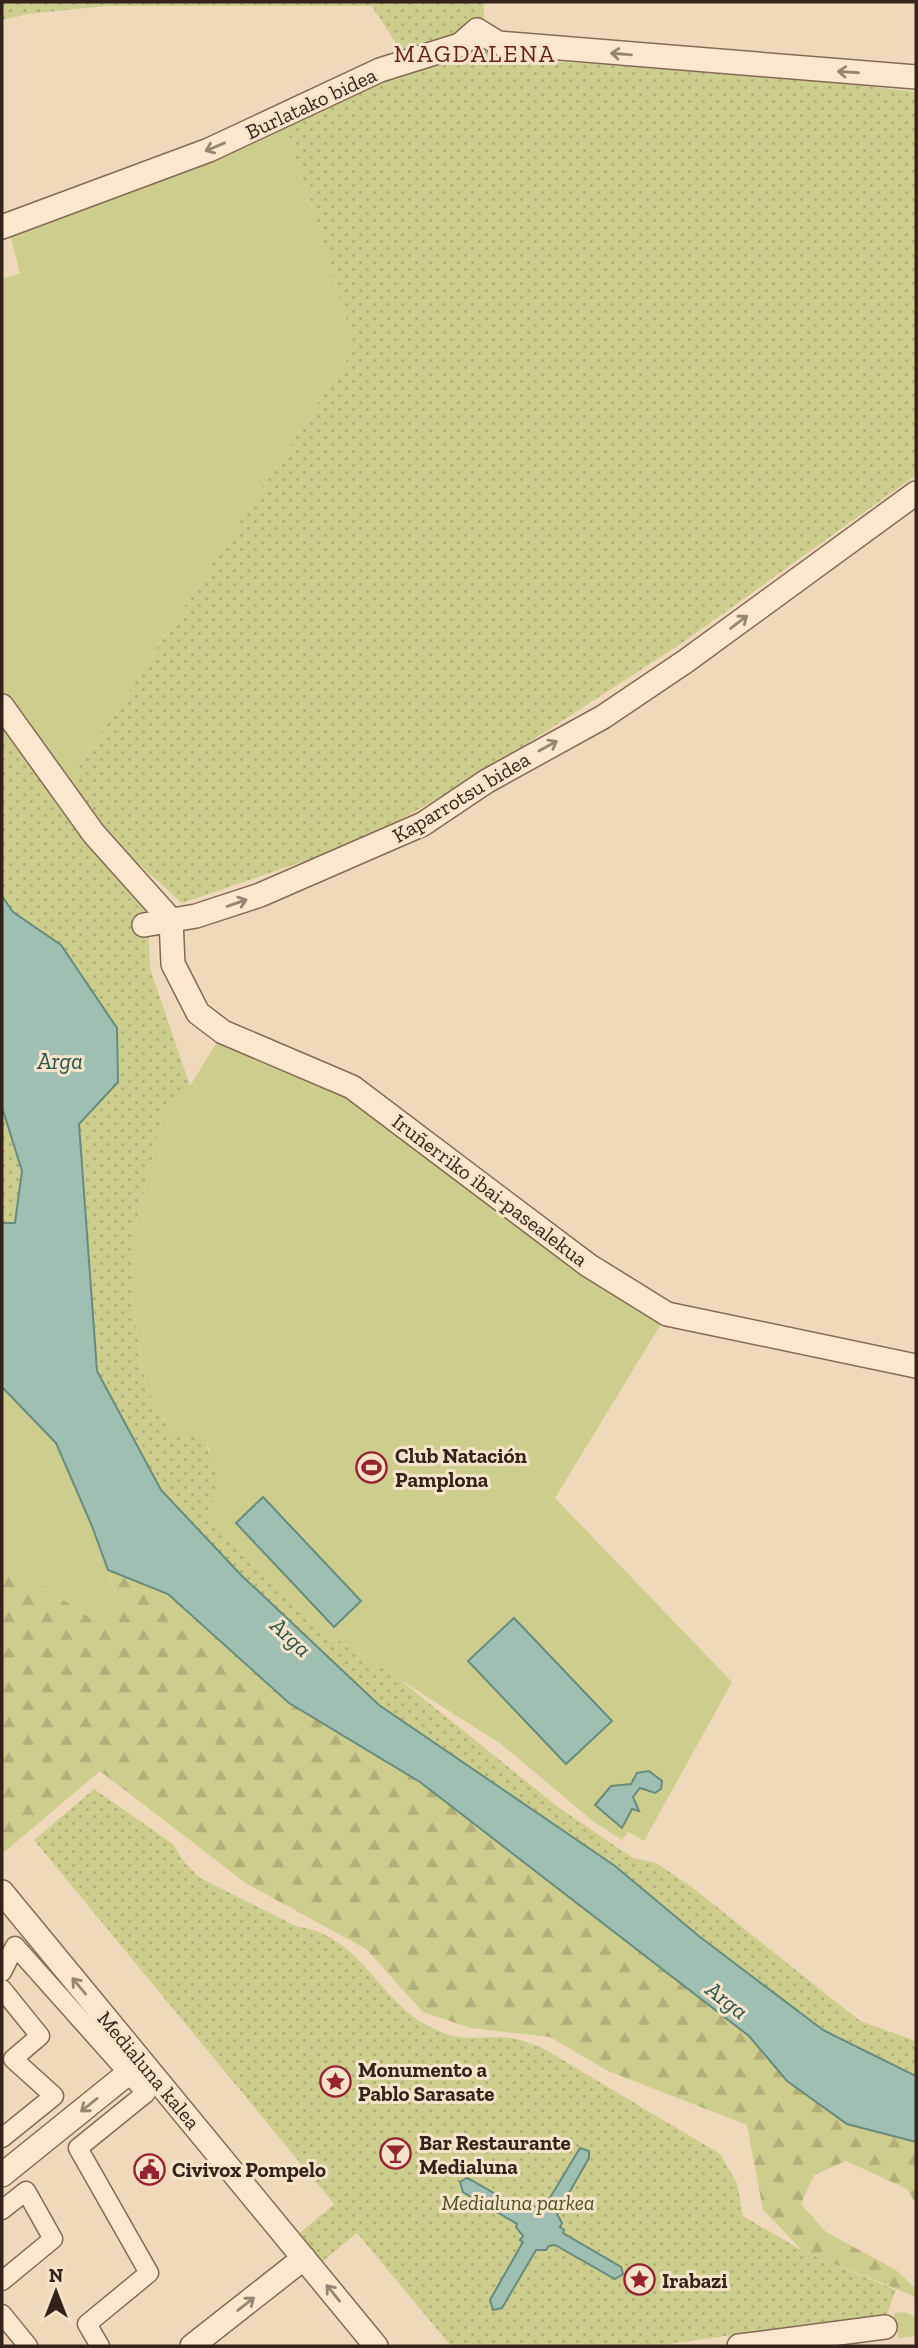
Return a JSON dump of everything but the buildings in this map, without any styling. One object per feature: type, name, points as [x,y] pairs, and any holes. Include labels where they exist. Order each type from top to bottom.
[{"type":"street","name":"Burlatako bidea","points":[[2,228],[209,150],[380,71],[460,45],[477,30],[498,43],[916,77]]},
{"type":"street","name":"Kaparrotsu bidea","points":[[171,920],[196,916],[260,895],[423,824],[487,781],[603,717],[686,661],[916,493]]},
{"type":"street","points":[[2,706],[94,835],[171,920]]},
{"type":"street","points":[[144,925],[171,920]]},
{"type":"street","name":"Iruñerriko ibai-pasealekua","points":[[171,920],[173,964],[198,1013],[223,1032],[352,1087],[588,1265],[667,1314],[916,1366]]},
{"type":"street","name":"Medialuna kalea","points":[[2,1892],[135,2067],[304,2258],[376,2346]]},
{"type":"street","points":[[2,1972],[15,1945],[135,2067],[146,2093],[78,2148],[149,2273],[87,2324],[100,2346]]},
{"type":"street","points":[[2,1989],[40,2036],[12,2059],[54,2096],[2,2138]]},
{"type":"street","points":[[2,2175],[135,2067]]},
{"type":"street","points":[[2,2210],[26,2190],[53,2239],[2,2281]]},
{"type":"street","points":[[192,2346],[304,2258]]},
{"type":"street","points":[[2,2314],[28,2346]]},
{"type":"street","points":[[738,2346],[885,2327]]},
{"type":"green space","points":[[2,2],[484,2],[485,24],[492,38],[524,59],[806,79],[916,92],[916,475],[682,643],[471,780],[360,842],[182,903],[121,848],[67,785],[355,347],[283,117],[406,59],[372,6],[106,6],[28,14],[2,20]]},
{"type":"green space","points":[[283,117],[355,347],[67,785],[2,711],[2,279],[20,273],[10,234]]},
{"type":"green space","points":[[2,711],[147,904],[150,968],[190,1086],[163,1115],[133,1234],[131,1284],[140,1358],[147,1390],[173,1436],[194,1434],[200,1437],[222,1473],[209,1516],[330,1641],[338,1640],[399,1679],[558,1807],[633,1858],[656,1863],[693,1888],[860,2021],[916,2041],[916,2076],[823,2030],[700,1937],[615,1866],[379,1705],[241,1575],[161,1489],[97,1371],[79,1124],[118,1082],[61,945],[13,912],[2,896]]},
{"type":"green space","name":"Club Natación Pamplona","points":[[223,1032],[352,1087],[667,1314],[555,1498],[732,1682],[644,1841],[628,1832],[622,1840],[594,1822],[501,1744],[338,1640],[330,1641],[209,1516],[222,1473],[210,1460],[209,1447],[173,1436],[147,1390],[140,1358],[131,1284],[133,1234],[163,1115],[190,1086]],"holes":[[[638,1773],[648,1792],[640,1788],[633,1797],[638,1810],[632,1808],[616,1785],[631,1784]]]},
{"type":"green space","points":[[2,1107],[22,1171],[15,1223],[2,1223]]},
{"type":"green space","points":[[2,1387],[56,1443],[92,1526],[120,1606],[92,1619],[2,1559]]},
{"type":"green space","points":[[2,1559],[92,1619],[120,1606],[108,1570],[168,1594],[289,1703],[420,1782],[749,2036],[787,2081],[916,2142],[916,2204],[907,2189],[846,2161],[814,2175],[801,2204],[826,2232],[896,2270],[916,2289],[916,2297],[803,2251],[763,2210],[747,2125],[608,2071],[550,2037],[471,2028],[423,2012],[366,1949],[247,1884],[100,1771],[2,1854]]},
{"type":"green space","name":"Medialuna parkea","points":[[94,1789],[173,1844],[185,1863],[200,1878],[298,1927],[319,1932],[337,1942],[412,2016],[430,2027],[462,2037],[510,2038],[541,2047],[720,2154],[737,2183],[743,2216],[803,2251],[896,2290],[887,2314],[653,2346],[451,2346],[357,2233],[322,2262],[300,2233],[334,2204],[34,1840]]},
{"type":"green space","points":[[904,2312],[916,2317],[916,2336],[898,2338],[894,2313]]},
{"type":"water","name":"Arga","points":[[2,896],[13,912],[61,945],[117,1028],[118,1082],[79,1124],[97,1371],[161,1490],[241,1575],[379,1705],[615,1866],[700,1937],[823,2030],[916,2076],[916,2142],[847,2124],[787,2081],[749,2036],[420,1782],[289,1703],[168,1594],[108,1570],[56,1443],[2,1387],[2,1223],[15,1223],[22,1171],[2,1107]]},
{"type":"water","points":[[263,1497],[361,1601],[334,1627],[236,1523]]},
{"type":"water","points":[[514,1618],[612,1721],[566,1764],[468,1661]]},
{"type":"water","points":[[649,1771],[662,1781],[661,1789],[655,1793],[640,1788],[633,1797],[639,1811],[632,1809],[622,1828],[595,1805],[611,1786],[631,1784],[637,1773]]},
{"type":"water","points":[[580,2148],[589,2151],[589,2158],[557,2214],[562,2223],[560,2227],[564,2230],[563,2233],[621,2267],[623,2274],[615,2279],[555,2245],[549,2246],[546,2250],[536,2250],[502,2308],[493,2310],[490,2300],[523,2242],[520,2240],[523,2236],[516,2227],[517,2224],[463,2192],[460,2182],[467,2178],[525,2211],[534,2206],[538,2209],[541,2204],[545,2206]]},
{"type":"place","name":"Club Natación Pamplona","points":[[372,1467]]},
{"type":"place","name":"Monumento a Pablo Sarasate","points":[[335,2081]]},
{"type":"place","name":"Bar Restaurante Medialuna","points":[[396,2154]]},
{"type":"place","name":"Civivox Pompelo","points":[[149,2169]]},
{"type":"place","name":"Irabazi","points":[[639,2280]]},
{"type":"district","name":"MAGDALENA","points":[[475,53]]}]
